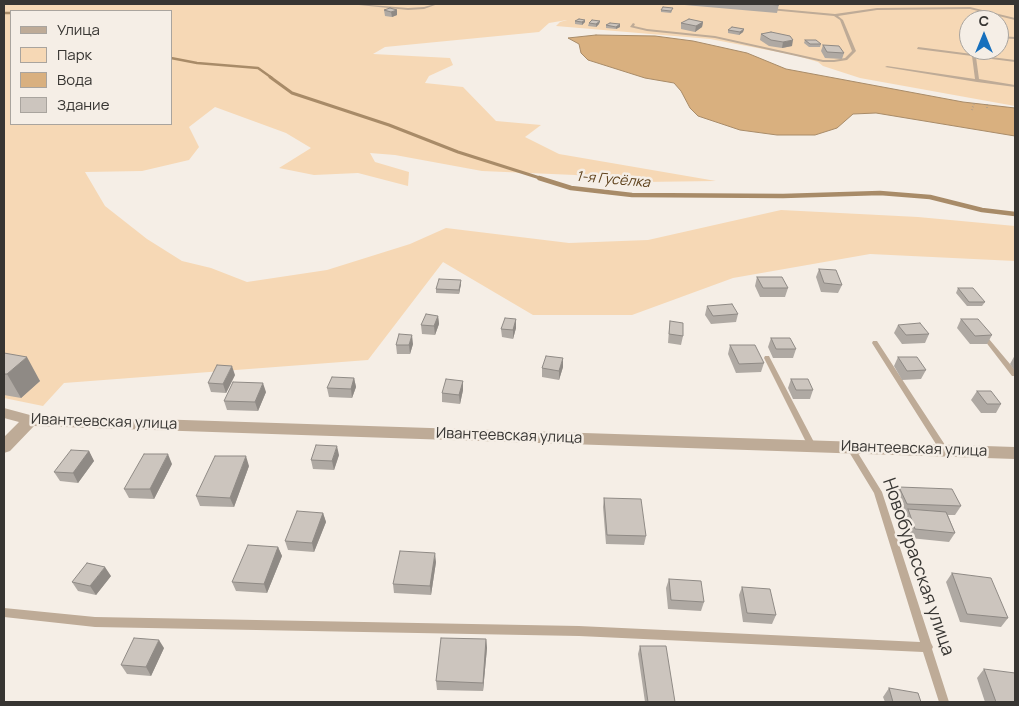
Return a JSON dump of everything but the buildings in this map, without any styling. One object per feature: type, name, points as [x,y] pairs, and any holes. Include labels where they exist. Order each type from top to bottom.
[{"type":"street","name":"Ивантеевская улица","points":[[4,413],[30,420],[1015,453]]},
{"type":"street","points":[[4,447],[30,420]]},
{"type":"lane","points":[[359,4],[408,9],[424,8],[438,4]]},
{"type":"lane","points":[[769,4],[768,8],[835,15],[877,9],[978,9],[1015,19]]},
{"type":"lane","points":[[973,4],[978,9]]},
{"type":"lane","points":[[633,24],[632,27],[647,30],[715,37],[823,61],[834,61],[846,59],[854,51],[841,20],[835,15]]},
{"type":"lane","points":[[918,48],[959,54]]},
{"type":"lane","points":[[975,60],[978,81]]},
{"type":"lane","points":[[1001,60],[1015,62]]},
{"type":"lane","points":[[887,68],[1015,86]]},
{"type":"lane","points":[[987,340],[1015,374]]},
{"type":"lane","points":[[875,343],[944,450]]},
{"type":"lane","points":[[767,358],[812,446]]},
{"type":"lane","name":"Новобурасская улица","points":[[850,447],[870,476],[878,492],[944,702]]},
{"type":"lane","points":[[4,613],[95,622],[579,631],[928,647]]},
{"type":"path","points":[[972,110],[974,103]]},
{"type":"green space","points":[[4,4],[1015,4],[1015,106],[860,78],[794,55],[710,39],[556,26],[560,22],[567,20],[549,23],[539,32],[385,47],[373,54],[450,58],[453,65],[429,76],[425,83],[463,87],[496,121],[541,125],[525,137],[559,154],[716,181],[642,182],[575,175],[482,171],[395,155],[370,153],[375,162],[409,172],[408,186],[358,173],[314,175],[279,168],[311,148],[286,133],[215,107],[189,127],[199,147],[189,160],[142,171],[85,172],[105,206],[147,239],[182,261],[211,268],[247,282],[327,270],[410,244],[446,228],[569,243],[648,240],[781,210],[918,217],[1015,226],[1015,261],[870,254],[733,278],[632,315],[533,315],[443,262],[368,360],[64,383],[43,406],[4,398]]},
{"type":"water","points":[[596,35],[655,36],[693,41],[747,53],[786,69],[963,102],[1015,108],[1015,136],[876,113],[853,114],[837,128],[815,135],[777,135],[740,130],[698,116],[690,108],[681,91],[674,83],[645,78],[588,60],[581,53],[579,44],[568,38]]},
{"type":"waterway","name":"1-я Гусёлка","points":[[4,13],[10,13]]},
{"type":"waterway","name":"1-я Гусёлка","points":[[172,58],[197,63],[258,68],[272,78]]},
{"type":"waterway","name":"1-я Гусёлка","points":[[270,77],[292,93],[389,125],[458,152],[543,179]]},
{"type":"waterway","name":"1-я Гусёлка","points":[[539,178],[571,188],[632,195],[783,196],[880,193],[930,197],[982,210],[1015,214]]}]
